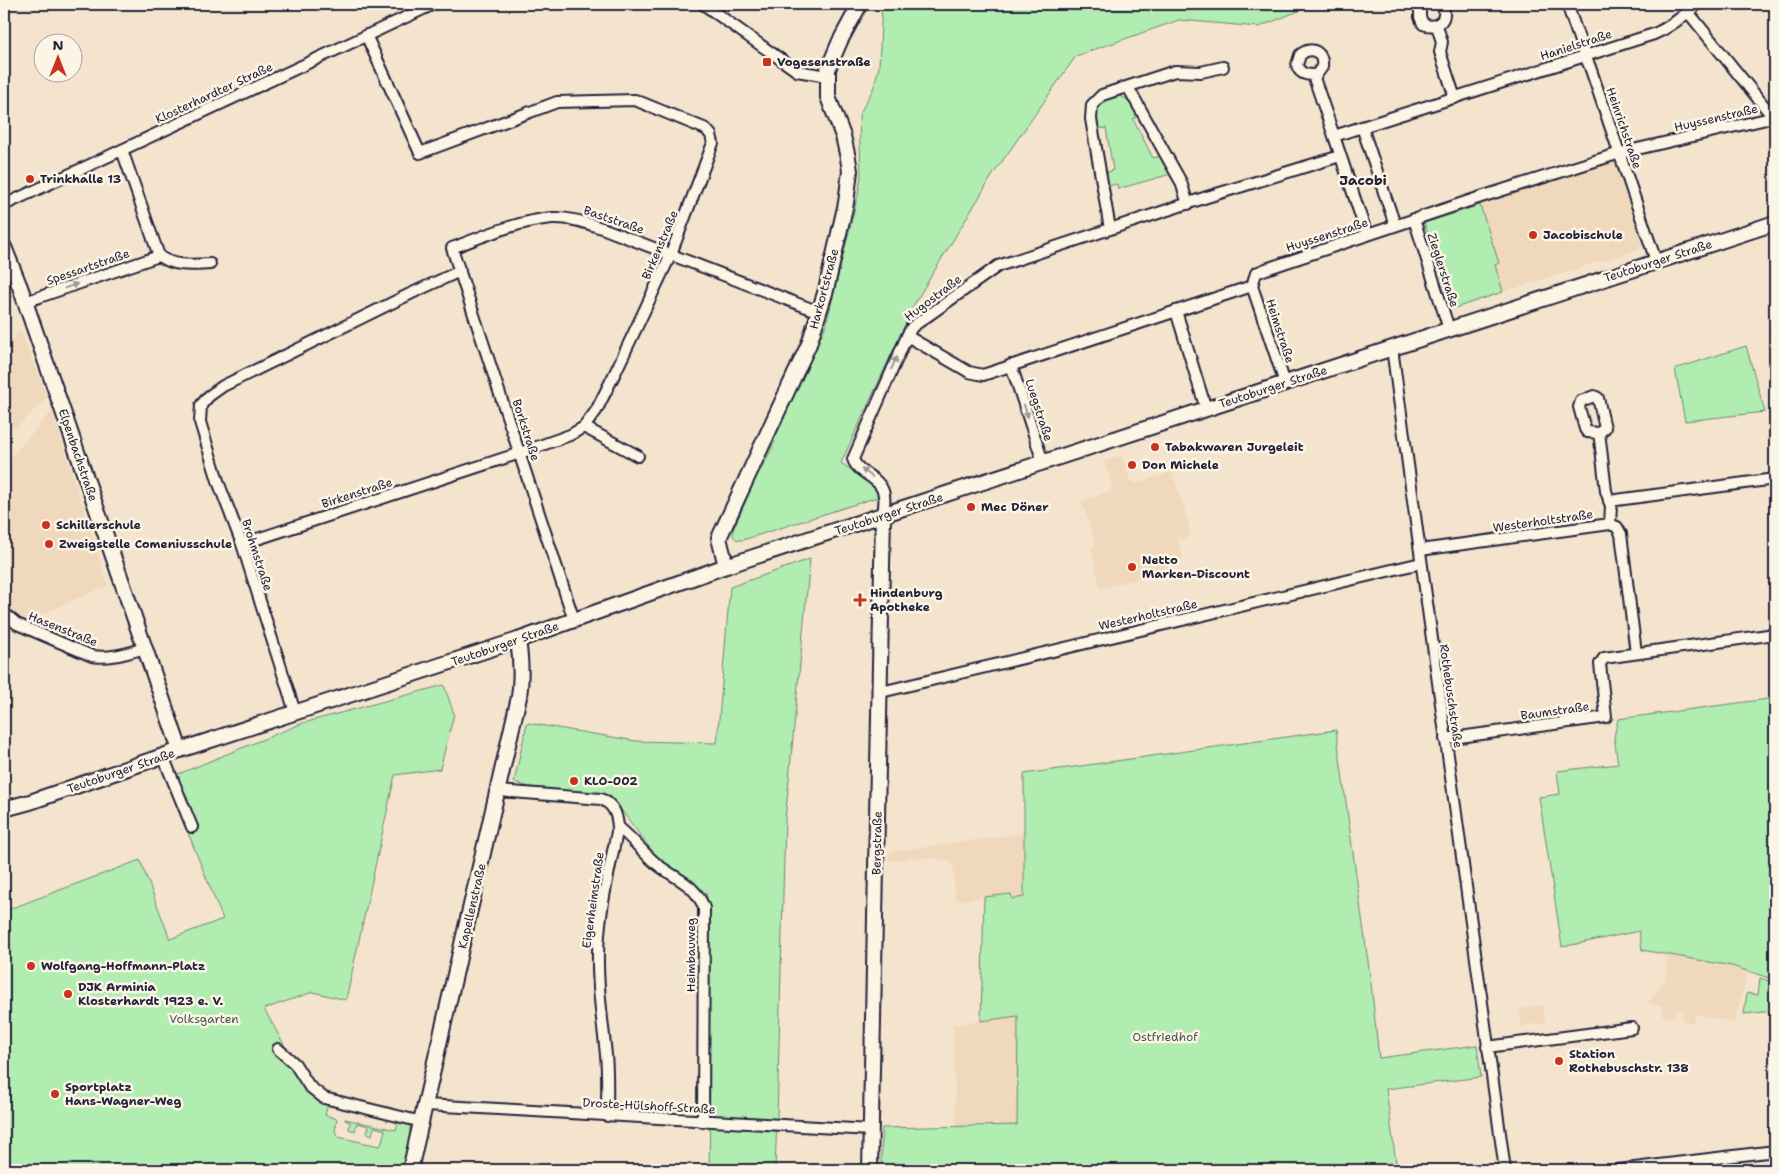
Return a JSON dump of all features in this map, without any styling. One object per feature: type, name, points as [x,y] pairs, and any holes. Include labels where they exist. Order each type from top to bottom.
[{"type":"street","name":"Klosterhardter Straße","points":[[4,205],[434,4]]},
{"type":"street","points":[[702,4],[797,71],[827,76]]},
{"type":"street","name":"Harkortstraße","points":[[726,566],[719,538],[809,344],[819,312],[846,203],[850,172],[846,144],[828,97],[827,76],[830,62],[860,4]]},
{"type":"street","points":[[1424,4],[1420,7],[1419,12],[1421,21],[1426,26],[1436,26],[1442,23],[1445,15],[1441,4]]},
{"type":"street","name":"Heinrichstraße","points":[[1567,4],[1656,261]]},
{"type":"street","name":"Hanielstraße","points":[[1362,127],[1660,31],[1677,21],[1698,4]]},
{"type":"street","points":[[1688,12],[1774,117]]},
{"type":"street","points":[[1436,26],[1442,42],[1440,52],[1455,98]]},
{"type":"street","name":"Birkenstraße","points":[[242,544],[520,453],[584,428],[604,395],[671,254],[713,143],[711,135],[706,129],[635,100],[558,102],[420,153],[366,35]]},
{"type":"street","points":[[1110,229],[1091,119],[1092,105],[1102,95],[1175,71],[1201,72],[1223,67]]},
{"type":"street","points":[[1313,75],[1367,235]]},
{"type":"street","points":[[1128,87],[1139,103],[1181,182],[1188,204]]},
{"type":"street","name":"Huyssenstraße","points":[[1252,286],[1256,273],[1261,270],[1394,225],[1620,153],[1774,117]]},
{"type":"street","points":[[1334,136],[1362,127],[1394,225]]},
{"type":"street","points":[[122,150],[160,256],[167,261],[181,265],[210,264]]},
{"type":"street","name":"Hugostraße","points":[[883,515],[884,494],[880,485],[874,478],[854,464],[852,459],[912,327],[998,266],[1263,179],[1340,156]]},
{"type":"street","name":"Baststraße","points":[[452,248],[526,223],[553,218],[575,220],[671,254],[819,312]]},
{"type":"street","name":"Zieglerstraße","points":[[1414,219],[1449,329]]},
{"type":"street","name":"Teutoburger Straße","points":[[4,808],[30,802],[180,750],[518,640],[744,560],[1775,223]]},
{"type":"street","name":"Elpenbachstraße","points":[[4,247],[25,302],[180,750]]},
{"type":"street","name":"Borkstraße","points":[[452,248],[574,620]]},
{"type":"street","name":"Spessartstraße","points":[[25,302],[160,256]]},
{"type":"street","name":"Brohmstraße","points":[[295,712],[242,544],[219,484],[200,422],[201,405],[209,396],[223,386],[460,271]]},
{"type":"street","points":[[907,336],[969,372],[983,374],[1252,286]]},
{"type":"street","name":"Heimstraße","points":[[1252,286],[1285,383]]},
{"type":"street","points":[[1176,311],[1206,409]]},
{"type":"street","name":"Rothebuschstraße","points":[[1392,348],[1505,1170]]},
{"type":"street","name":"Luegstraße","points":[[1011,365],[1043,462]]},
{"type":"street","points":[[584,428],[638,456]]},
{"type":"street","name":"Westerholtstraße","points":[[1599,433],[1611,506],[1610,524]]},
{"type":"street","name":"Westerholtstraße","points":[[1609,501],[1775,479]]},
{"type":"street","name":"Bergstraße","points":[[870,1170],[881,692],[883,515]]},
{"type":"street","name":"Westerholtstraße","points":[[1420,550],[1610,524],[1617,527],[1621,534],[1627,571],[1636,653]]},
{"type":"street","name":"Westerholtstraße","points":[[881,692],[1421,563]]},
{"type":"street","name":"Hasenstraße","points":[[4,614],[17,624],[92,656],[111,657],[145,648]]},
{"type":"street","name":"Baumstraße","points":[[1445,739],[1606,717],[1600,664],[1604,658],[1775,634]]},
{"type":"street","name":"Kapellenstraße","points":[[410,1170],[498,791],[522,679],[522,664],[518,640]]},
{"type":"street","points":[[163,756],[192,827]]},
{"type":"street","name":"Eigenheimstraße","points":[[498,791],[601,799],[610,804],[617,816],[618,827],[598,944],[600,1000],[608,1072],[607,1116]]},
{"type":"street","name":"Heimbauweg","points":[[618,827],[635,841],[660,867],[691,886],[704,908],[703,1122]]},
{"type":"street","points":[[1487,1047],[1632,1028]]},
{"type":"street","points":[[278,1049],[295,1064],[309,1086],[324,1098],[422,1122]]},
{"type":"street","name":"Droste-Hülshoff-Straße","points":[[426,1105],[870,1130]]},
{"type":"street","points":[[1618,1170],[1775,1151]]},
{"type":"shaded area","name":"Jacobischule","points":[[1615,161],[1643,248],[1452,309],[1424,223]]},
{"type":"shaded area","points":[[20,329],[47,397],[15,430],[4,419],[4,351]]},
{"type":"shaded area","name":"Schillerschule","points":[[52,411],[108,585],[27,621],[4,605],[4,465]]},
{"type":"shaded area","points":[[1122,455],[1130,480],[1136,483],[1172,472],[1188,520],[1190,535],[1187,538],[1178,540],[1183,559],[1167,562],[1169,572],[1100,588],[1091,547],[1096,545],[1081,501],[1109,492],[1112,486],[1104,461]]},
{"type":"shaded area","points":[[1024,833],[1024,898],[1012,899],[1010,894],[955,901],[953,866],[948,860],[907,857],[904,860],[889,860],[889,852]]},
{"type":"shaded area","points":[[1668,953],[1748,971],[1734,1023],[1696,1014],[1693,1023],[1682,1020],[1684,1012],[1676,1010],[1674,1018],[1662,1015],[1664,1007],[1648,1002],[1665,981]]},
{"type":"shaded area","points":[[1543,1005],[1545,1023],[1522,1026],[1519,1009]]},
{"type":"shaded area","points":[[1018,1015],[1017,1125],[956,1127],[953,1025]]},
{"type":"shaded area","points":[[1771,1162],[1772,1170],[1705,1170]]},
{"type":"green space","points":[[882,4],[1316,4],[1259,27],[1179,20],[1076,56],[994,173],[916,301],[841,463],[873,484],[881,496],[743,540],[737,540],[733,536],[733,530],[759,470],[761,470],[775,442],[773,441],[826,325],[858,195],[861,176],[859,115],[873,89],[879,67]]},
{"type":"green space","points":[[1119,96],[1129,101],[1140,115],[1133,119],[1153,158],[1161,156],[1171,174],[1118,189],[1117,184],[1108,186],[1106,173],[1113,170],[1106,128],[1098,129],[1097,116],[1102,102]]},
{"type":"green space","points":[[1480,205],[1499,263],[1495,265],[1503,292],[1452,309],[1424,223]]},
{"type":"green space","points":[[1746,346],[1765,412],[1685,421],[1675,369]]},
{"type":"green space","points":[[810,559],[785,821],[775,1170],[709,1170],[710,1114],[707,1108],[708,902],[706,893],[658,859],[610,795],[529,787],[514,782],[527,723],[636,741],[717,743],[730,587]]},
{"type":"green space","name":"Volksgarten","points":[[444,685],[454,714],[440,769],[395,775],[346,1000],[313,992],[264,1009],[295,1064],[325,1095],[330,1096],[325,1115],[337,1119],[335,1131],[338,1137],[381,1145],[385,1130],[374,1127],[372,1135],[367,1133],[369,1126],[357,1123],[355,1131],[349,1129],[350,1122],[345,1119],[396,1130],[398,1121],[407,1123],[410,1126],[409,1156],[406,1170],[4,1170],[4,911],[140,860],[170,939],[223,919],[166,779],[303,723]]},
{"type":"green space","points":[[1775,698],[1775,980],[1732,966],[1642,950],[1639,931],[1562,947],[1539,797],[1560,794],[1557,771],[1618,764],[1614,737],[1618,719]]},
{"type":"green space","name":"Ostfriedhof","points":[[1336,730],[1371,983],[1379,1058],[1477,1045],[1481,1077],[1386,1089],[1397,1170],[881,1170],[882,1128],[1017,1125],[1018,1016],[981,1021],[984,897],[1011,894],[1012,899],[1024,897],[1024,774]]},
{"type":"green space","points":[[1760,978],[1775,983],[1775,1011],[1744,1014],[1747,993],[1758,995]]},
{"type":"place","name":"Vogesenstraße","points":[[767,62]]},
{"type":"place","name":"Trinkhalle 13","points":[[30,179]]},
{"type":"place","name":"Jacobischule","points":[[1533,235]]},
{"type":"place","name":"Tabakwaren Jurgeleit","points":[[1155,447]]},
{"type":"place","name":"Don Michele","points":[[1132,465]]},
{"type":"place","name":"Mec Döner","points":[[971,507]]},
{"type":"place","name":"Schillerschule","points":[[46,525]]},
{"type":"place","name":"Zweigstelle Comeniusschule","points":[[49,544]]},
{"type":"place","name":"Netto Marken-Discount","points":[[1132,567]]},
{"type":"place","name":"Hindenburg Apotheke","points":[[860,600]]},
{"type":"place","name":"KLO-002","points":[[574,781]]},
{"type":"place","name":"Wolfgang-Hoffmann-Platz","points":[[31,966]]},
{"type":"place","name":"DJK Arminia Klosterhardt 1923 e. V.","points":[[68,994]]},
{"type":"place","name":"Station Rothebuschstr. 138","points":[[1559,1061]]},
{"type":"place","name":"Sportplatz Hans-Wagner-Weg","points":[[55,1094]]},
{"type":"district","name":"Jacobi","points":[[1363,180]]}]
